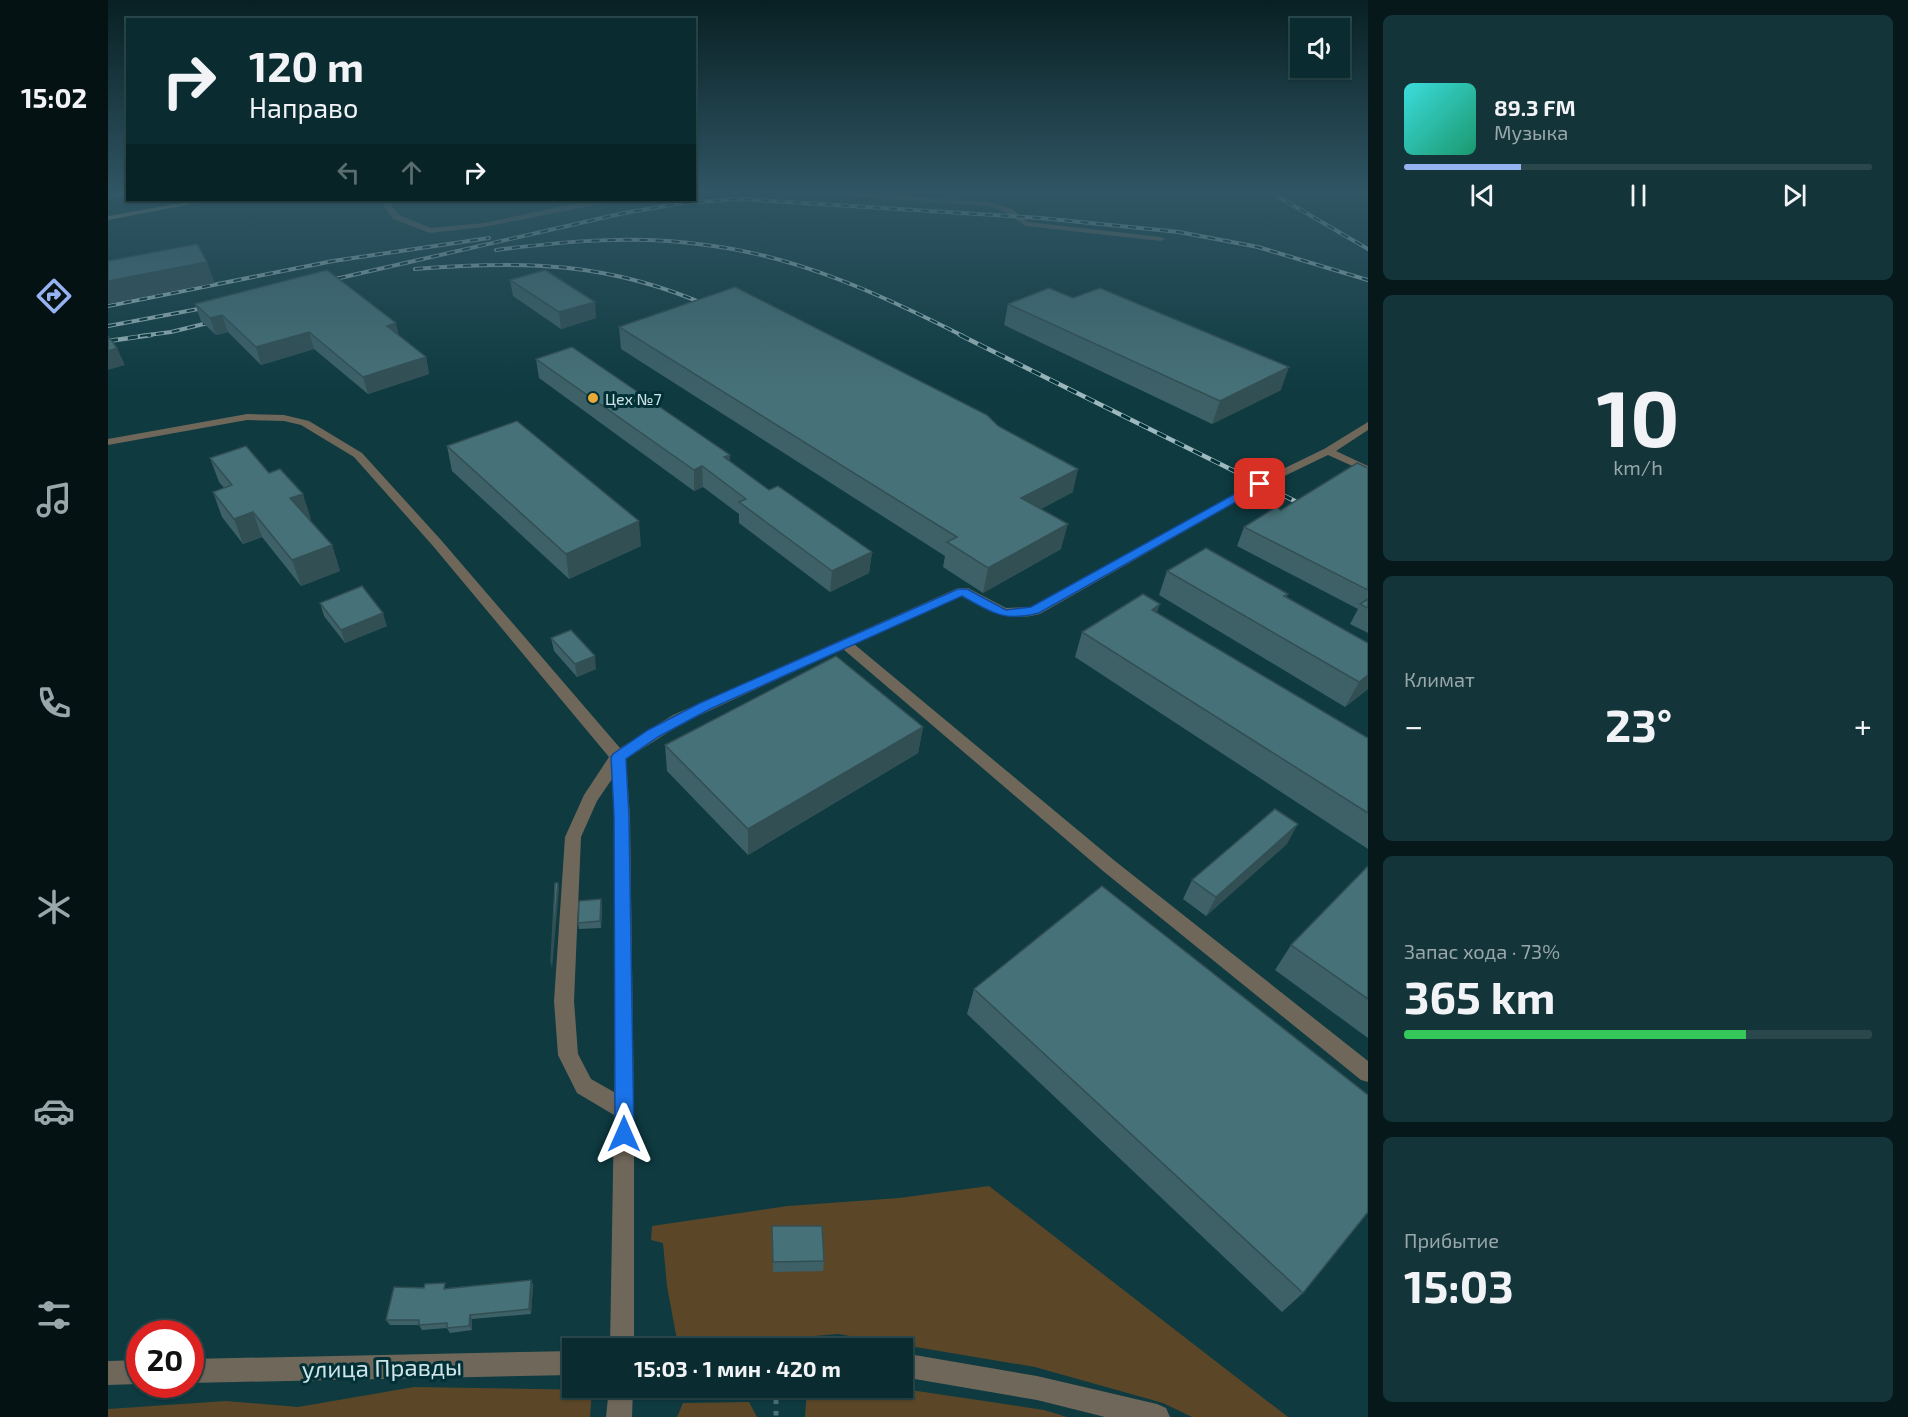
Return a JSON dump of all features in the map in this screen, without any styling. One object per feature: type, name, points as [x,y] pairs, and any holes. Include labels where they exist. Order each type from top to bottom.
[{"type":"street","points":[[108,442],[247,417],[265,416],[305,423],[358,455],[437,543],[618,757],[622,816],[624,1110],[622,1338]]},
{"type":"street","points":[[624,1110],[584,1086],[568,1055],[564,1001],[573,837],[590,799],[618,757],[678,719],[963,591],[1002,613],[1013,615],[1035,611],[1260,484],[1328,451],[1368,425]]},
{"type":"street","points":[[1328,451],[1368,470]]},
{"type":"street","points":[[844,643],[1100,858],[1368,1073]]},
{"type":"street","name":"улица Правды","points":[[204,1371],[562,1363]]},
{"type":"street","points":[[913,1367],[1037,1388],[1156,1417]]},
{"type":"street","points":[[108,1373],[126,1372]]},
{"type":"street","points":[[619,1417],[620,1398]]},
{"type":"path","points":[[776,1398],[776,1417]]},
{"type":"shaded area","points":[[989,1186],[1288,1417],[1192,1417],[1163,1403],[1035,1367],[913,1347],[913,1338],[862,1338],[838,1334],[791,1338],[677,1338],[667,1286],[663,1243],[651,1240],[652,1226],[788,1206],[899,1198]]},
{"type":"shaded area","points":[[414,1387],[562,1389],[562,1398],[591,1398],[590,1417],[108,1417],[108,1409],[226,1401],[298,1407]]},
{"type":"shaded area","points":[[913,1390],[1044,1410],[1067,1417],[805,1417],[806,1398],[913,1398]]},
{"type":"shaded area","points":[[749,1402],[757,1417],[677,1417],[683,1403]]},
{"type":"building","points":[[205,259],[207,262],[108,281],[108,261]]},
{"type":"building","points":[[327,270],[396,323],[387,326],[426,357],[363,377],[309,332],[256,347],[222,315],[210,318],[195,304]]},
{"type":"building","points":[[545,270],[595,302],[559,312],[510,280]]},
{"type":"building","points":[[735,287],[987,415],[998,426],[1078,469],[1021,498],[1068,524],[988,568],[947,542],[957,537],[619,327]]},
{"type":"building","points":[[1049,288],[1073,298],[1100,288],[1289,367],[1220,401],[1008,304]]},
{"type":"building","points":[[108,336],[117,348],[108,351]]},
{"type":"building","points":[[572,347],[730,455],[724,457],[769,490],[778,486],[872,552],[832,571],[739,502],[746,499],[702,466],[694,470],[536,359]]},
{"type":"building","points":[[517,421],[639,521],[566,554],[447,446]]},
{"type":"building","points":[[246,446],[269,473],[280,469],[303,494],[290,498],[332,545],[292,560],[253,512],[234,519],[213,492],[232,485],[210,458]]},
{"type":"building","points":[[1357,463],[1368,468],[1368,590],[1244,527],[1276,507],[1281,510]]},
{"type":"building","points":[[1206,548],[1288,594],[1284,596],[1368,643],[1368,675],[1359,682],[1167,571]]},
{"type":"building","points":[[362,586],[383,613],[341,630],[320,603]]},
{"type":"building","points":[[1143,594],[1160,604],[1152,610],[1368,738],[1368,813],[1082,632]]},
{"type":"building","points":[[1368,599],[1368,608],[1360,604]]},
{"type":"building","points":[[571,630],[595,656],[575,664],[551,638]]},
{"type":"building","points":[[836,656],[923,727],[748,829],[665,745]]},
{"type":"building","points":[[1275,809],[1298,824],[1216,897],[1192,880]]},
{"type":"building","points":[[1368,868],[1368,999],[1291,945]]},
{"type":"building","points":[[555,883],[558,883],[551,963]]},
{"type":"building","points":[[1102,886],[1368,1095],[1368,1212],[1303,1293],[974,989]]},
{"type":"building","points":[[601,899],[600,921],[578,923],[579,901]]},
{"type":"building","points":[[772,1226],[822,1226],[824,1261],[773,1262]]},
{"type":"building","points":[[531,1280],[529,1309],[470,1315],[469,1326],[447,1328],[447,1323],[419,1325],[419,1320],[386,1320],[394,1287],[424,1288],[425,1284],[445,1283],[444,1289]]},
{"type":"railway","points":[[108,306],[346,259]]},
{"type":"railway","points":[[322,282],[422,259]]},
{"type":"railway","points":[[777,259],[870,292],[963,336]]},
{"type":"railway","points":[[1298,259],[1368,280]]},
{"type":"railway","points":[[415,269],[493,265],[566,268],[637,281],[674,292],[711,307]]},
{"type":"railway","points":[[108,326],[214,306]]},
{"type":"railway","points":[[140,336],[171,332],[220,320]]},
{"type":"railway","points":[[108,341],[151,335]]},
{"type":"railway","points":[[960,335],[1311,509]]},
{"type":"place","name":"Цех №7","points":[[593,398]]},
{"type":"route","points":[[624,1134],[622,816],[618,757],[678,719],[705,706],[902,616],[963,591],[1002,613],[1013,615],[1035,611],[1260,484]]}]
